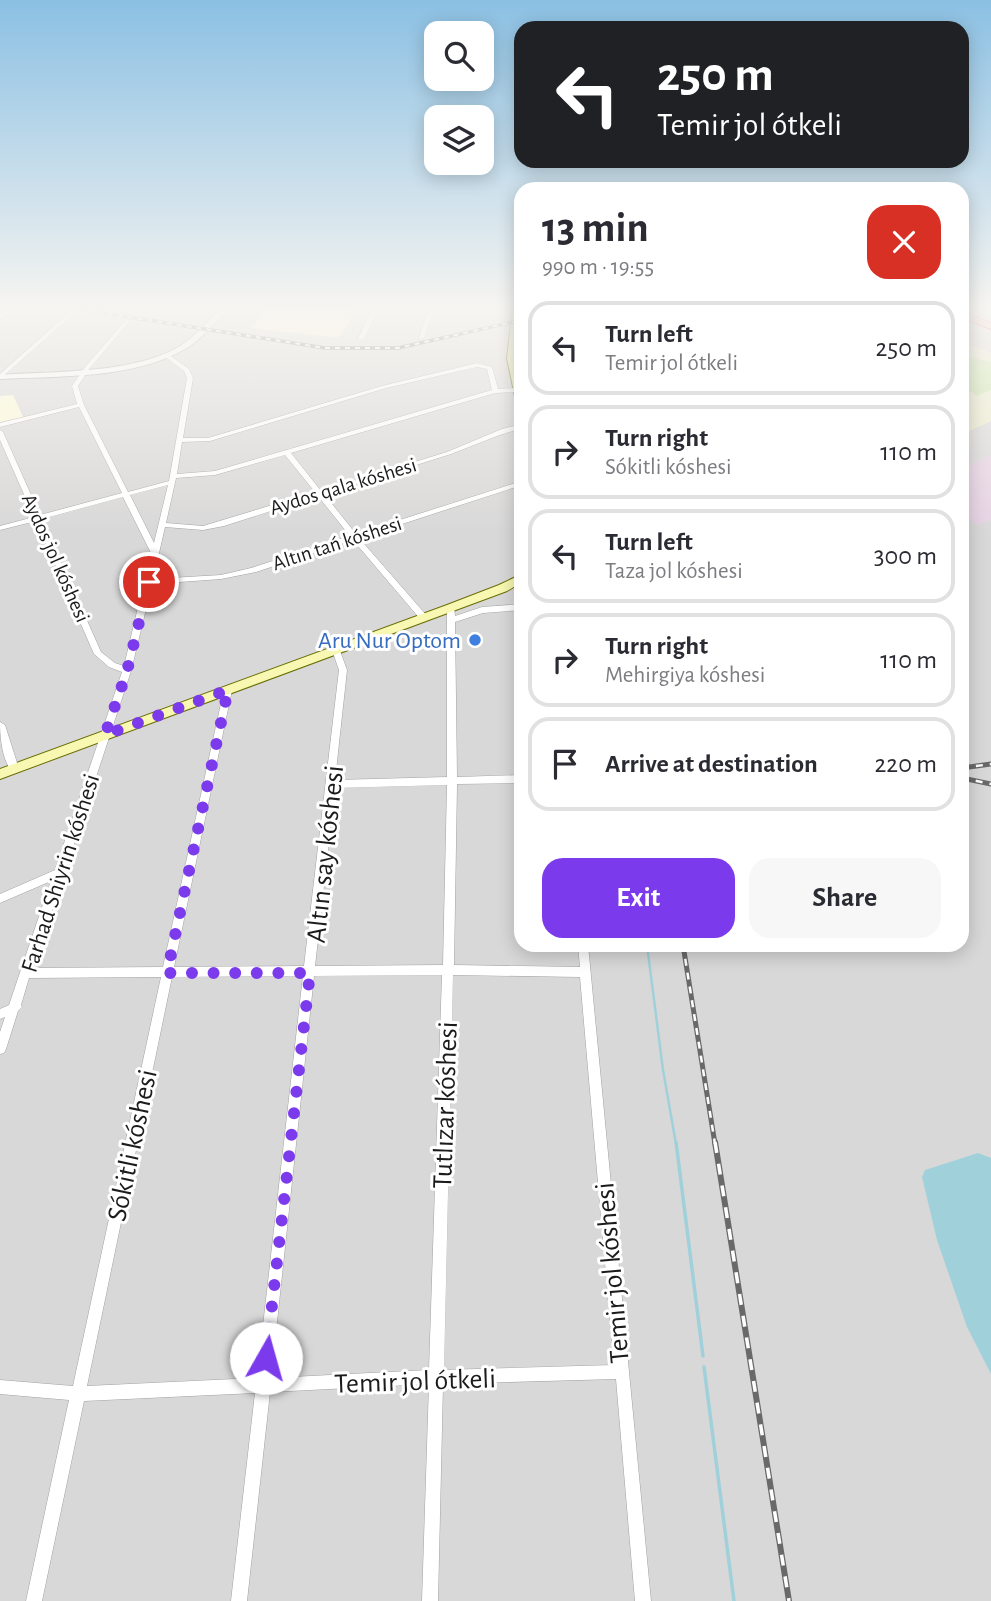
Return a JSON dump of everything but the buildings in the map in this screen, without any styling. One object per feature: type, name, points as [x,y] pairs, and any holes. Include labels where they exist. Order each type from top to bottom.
[{"type":"main road","points":[[0,774],[424,618],[451,614],[514,582]]},
{"type":"street","points":[[76,384],[81,405],[155,553]]},
{"type":"street","name":"Farhad Shiyrin kóshesi","points":[[0,1049],[127,671],[173,479],[189,384]]},
{"type":"street","points":[[180,440],[208,440],[398,384]]},
{"type":"street","points":[[493,384],[495,391]]},
{"type":"street","points":[[0,528],[173,479],[215,473],[495,391],[514,390]]},
{"type":"street","points":[[0,425],[81,405]]},
{"type":"street","name":"Aydos qala kóshesi","points":[[161,525],[203,527],[221,524],[449,453],[514,428]]},
{"type":"street","name":"Aydos jol kóshesi","points":[[0,432],[98,654],[112,665],[127,671]]},
{"type":"street","points":[[286,453],[424,618]]},
{"type":"street","name":"Altın tań kóshesi","points":[[149,582],[232,575],[514,486]]},
{"type":"street","points":[[451,614],[514,608]]},
{"type":"street","name":"Tutlızar kóshesi","points":[[430,1601],[448,970],[452,781],[451,614]]},
{"type":"street","name":"Altın say kóshesi","points":[[239,1601],[343,670],[336,650]]},
{"type":"street","name":"Sókitli kóshesi","points":[[34,1601],[228,690]]},
{"type":"street","points":[[0,725],[14,769]]},
{"type":"street","points":[[331,784],[514,779]]},
{"type":"street","points":[[0,898],[59,873]]},
{"type":"street","name":"Temir jol kóshesi","points":[[584,952],[642,1601]]},
{"type":"street","points":[[27,973],[448,970],[585,972]]},
{"type":"street","points":[[0,1014],[16,1007]]},
{"type":"street","name":"Temir jol ótkeli","points":[[0,1387],[78,1394],[436,1377],[620,1372]]},
{"type":"shaded area","points":[[0,384],[514,384],[514,952],[969,952],[969,384],[991,384],[991,1601],[0,1601]]},
{"type":"shaded area","points":[[13,395],[23,417],[0,422],[0,396]]},
{"type":"shaded area","points":[[991,455],[991,520],[976,525],[969,519],[969,465]]},
{"type":"green space","points":[[969,384],[991,384],[991,421],[969,431]]},
{"type":"green space","points":[[969,384],[991,384],[991,390],[977,396],[969,392]]},
{"type":"water","points":[[978,1153],[991,1158],[991,1374],[967,1327],[937,1240],[922,1177],[925,1170]]},
{"type":"waterway","points":[[648,952],[663,1070],[676,1144]]},
{"type":"waterway","points":[[676,1142],[703,1356]]},
{"type":"waterway","points":[[704,1367],[734,1601]]},
{"type":"railway","points":[[969,767],[991,764]]},
{"type":"railway","points":[[969,779],[991,784]]},
{"type":"railway","points":[[684,952],[715,1144]]},
{"type":"railway","points":[[715,1142],[789,1601]]},
{"type":"place","name":"Aru Nur Optom","points":[[475,640]]},
{"type":"route","points":[[149,582],[127,671],[105,735],[228,690],[167,973],[310,973],[266,1358]]}]
